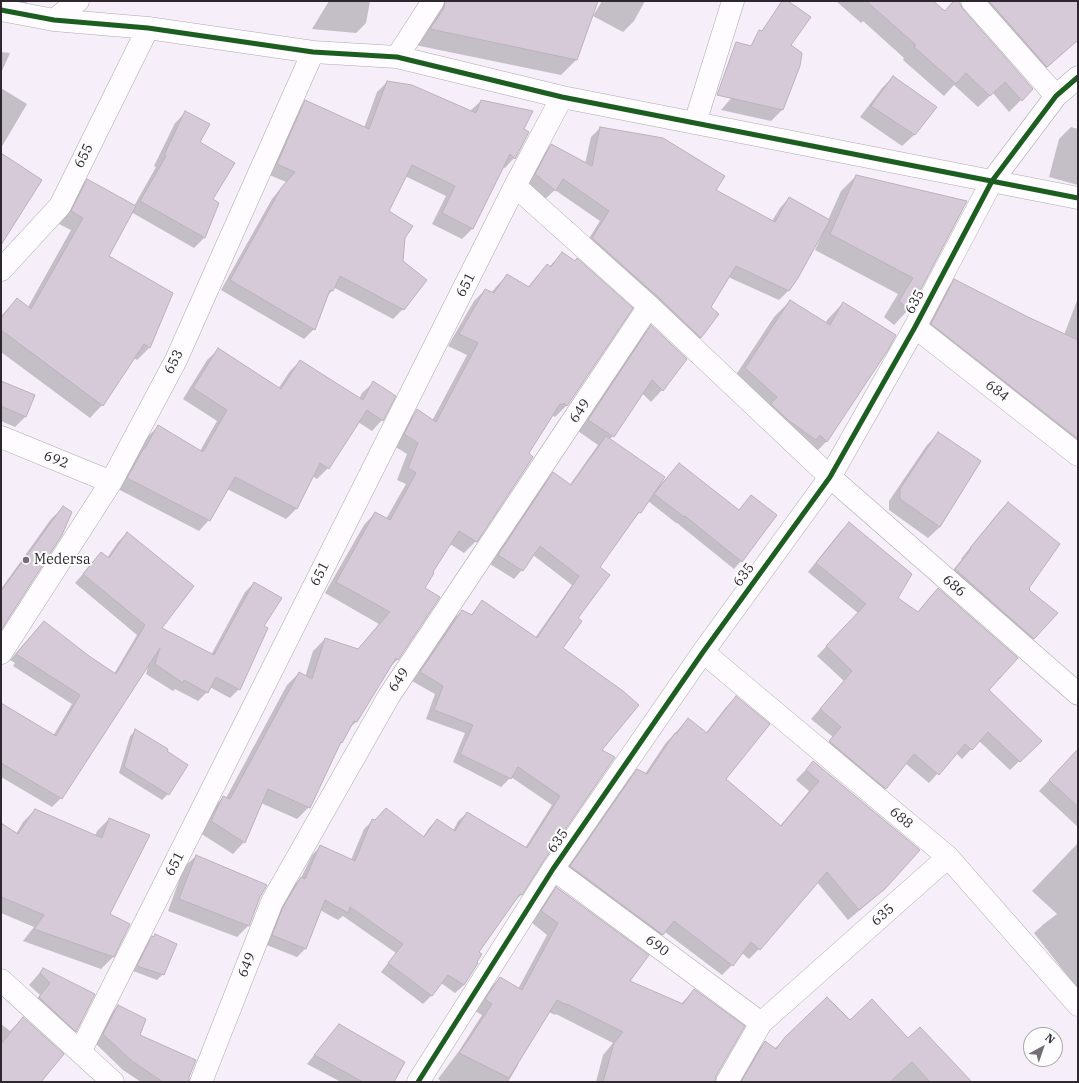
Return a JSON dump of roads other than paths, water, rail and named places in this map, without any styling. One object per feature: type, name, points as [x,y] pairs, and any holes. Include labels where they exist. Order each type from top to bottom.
[{"type":"street","points":[[54,20],[78,1]]},
{"type":"street","points":[[397,57],[433,1]]},
{"type":"street","points":[[695,123],[733,1]]},
{"type":"street","points":[[972,1],[1056,96]]},
{"type":"street","points":[[1,10],[54,20],[148,28],[313,52],[397,57],[562,97],[1078,198]]},
{"type":"street","name":"655","points":[[1,270],[60,206],[148,28]]},
{"type":"street","name":"653","points":[[1,653],[111,482],[176,360],[313,52]]},
{"type":"street","name":"635","points":[[418,1082],[553,869],[703,652],[830,477],[915,328],[992,181],[1056,96],[1078,77]]},
{"type":"street","name":"651","points":[[80,1052],[515,186],[562,97]]},
{"type":"street","name":"686","points":[[515,186],[649,306],[830,477],[1078,694]]},
{"type":"street","name":"649","points":[[201,1082],[272,902],[389,696],[649,306]]},
{"type":"street","name":"684","points":[[915,328],[1078,454]]},
{"type":"street","name":"692","points":[[1,437],[111,482]]},
{"type":"street","name":"688","points":[[703,652],[948,857],[1078,1005]]},
{"type":"street","name":"635","points":[[727,1082],[761,1023],[948,857]]},
{"type":"street","name":"690","points":[[553,869],[761,1023]]},
{"type":"street","points":[[1,980],[113,1082]]},
{"type":"place","name":"Medersa","points":[[26,560]]}]
